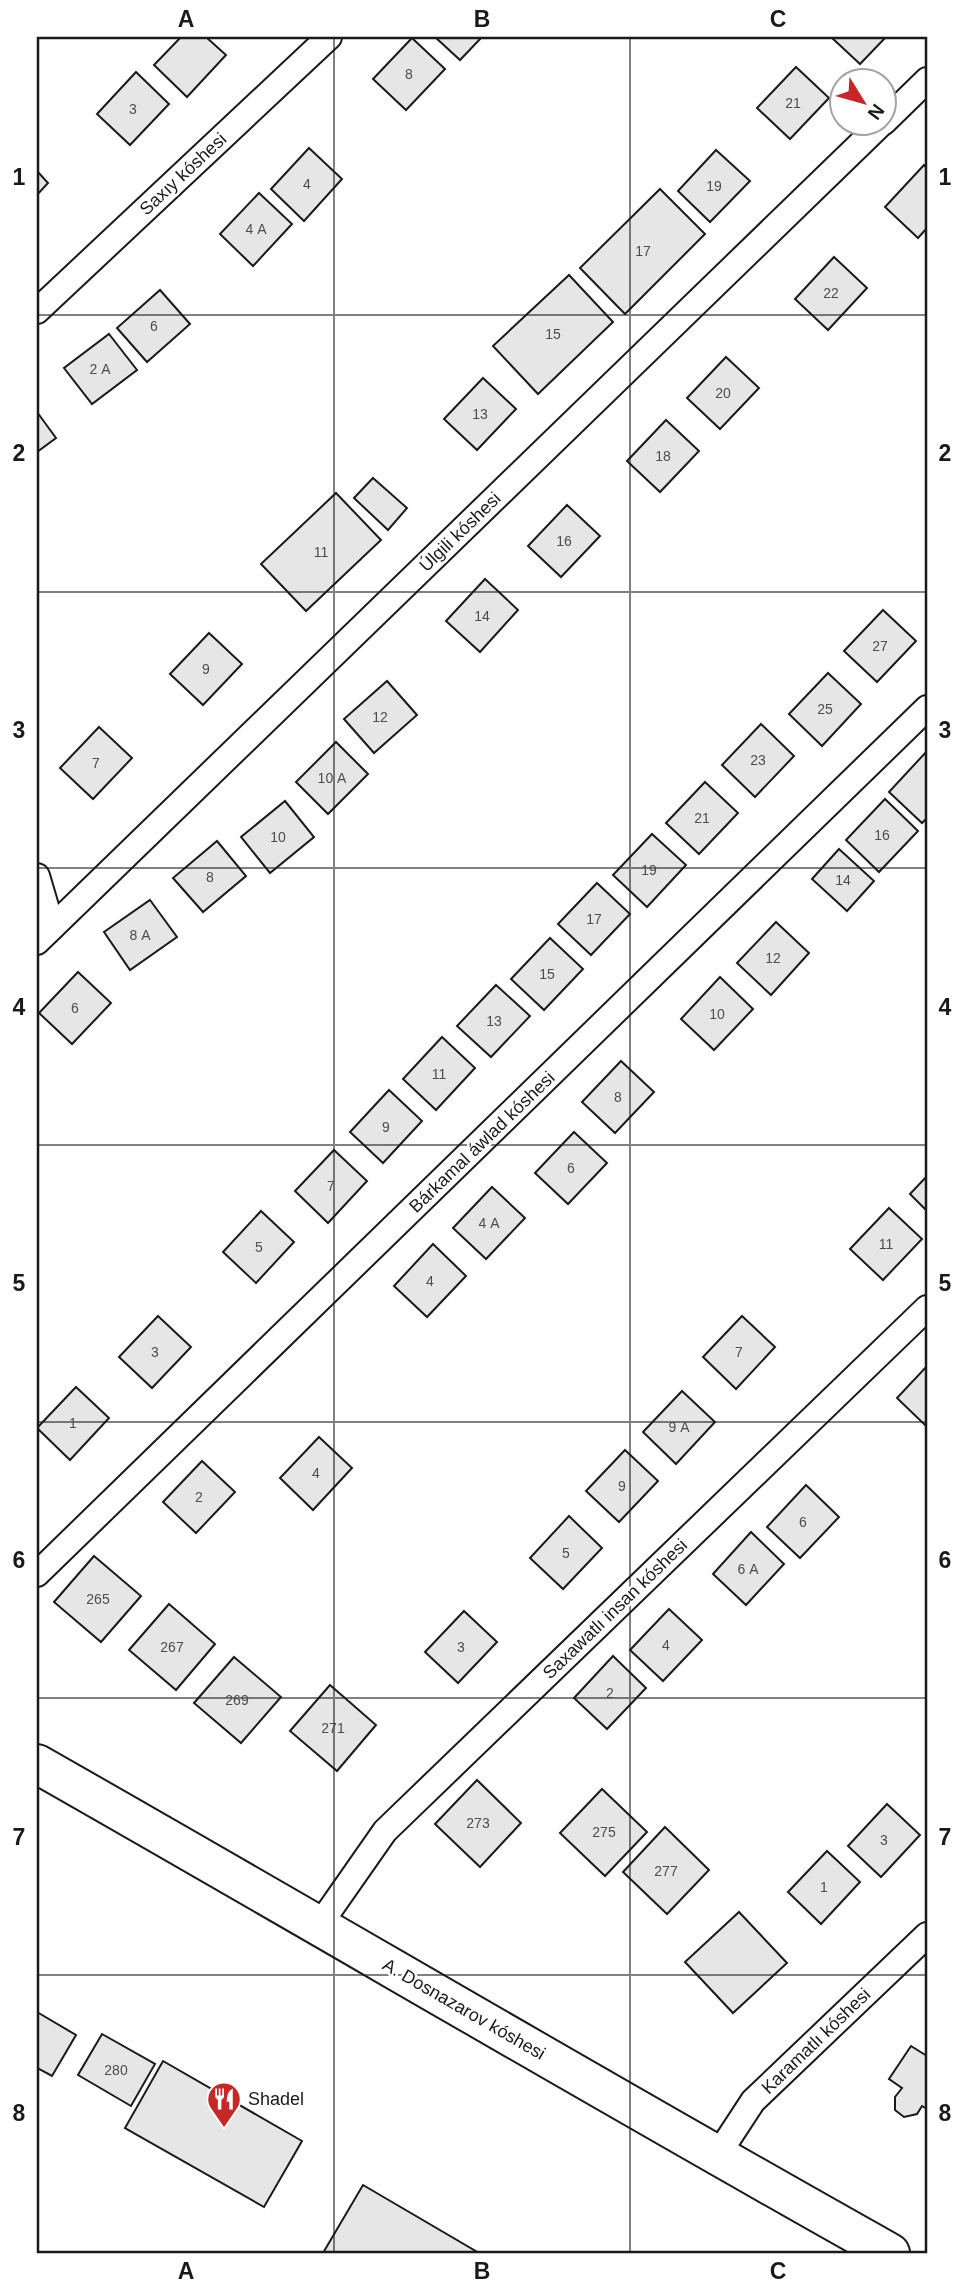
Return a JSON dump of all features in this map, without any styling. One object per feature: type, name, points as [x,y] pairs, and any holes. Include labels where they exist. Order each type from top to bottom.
[{"type":"main road","name":"A. Dosnazarov kóshesi","points":[[37,1764],[890,2253]]},
{"type":"street","name":"Saxıy kóshesi","points":[[37,311],[329,37]]},
{"type":"street","name":"Úlgili kóshesi","points":[[898,108],[927,80]]},
{"type":"street","name":"Úlgili kóshesi","points":[[44,935],[869,136]]},
{"type":"street","name":"Bárkamal áwlad kóshesi","points":[[37,1574],[927,708]]},
{"type":"street","points":[[37,876],[44,935]]},
{"type":"street","name":"Saxawatlı insan kóshesi","points":[[320,1924],[385,1831],[927,1308]]},
{"type":"street","name":"Karamatlı kóshesi","points":[[717,2156],[753,2101],[927,1935]]},
{"type":"building","points":[[181,37],[206,37],[226,55],[187,97],[154,65]]},
{"type":"building","points":[[435,37],[482,37],[460,60]]},
{"type":"building","points":[[831,37],[886,37],[860,64]]},
{"type":"building","points":[[412,38],[445,69],[406,110],[373,79]]},
{"type":"building","points":[[796,67],[828,97],[790,139],[757,108]]},
{"type":"building","points":[[136,72],[169,104],[130,145],[97,114]]},
{"type":"building","points":[[309,148],[342,179],[304,221],[271,189]]},
{"type":"building","points":[[716,150],[750,181],[710,222],[678,191]]},
{"type":"building","points":[[924,165],[927,168],[927,228],[918,238],[885,207]]},
{"type":"building","points":[[37,171],[48,183],[37,195]]},
{"type":"building","points":[[660,189],[705,234],[625,314],[580,268]]},
{"type":"building","points":[[259,193],[292,224],[253,266],[220,234]]},
{"type":"building","points":[[834,257],[867,288],[828,330],[795,299]]},
{"type":"building","points":[[569,275],[613,322],[538,394],[493,346]]},
{"type":"building","points":[[160,290],[190,324],[147,362],[117,328]]},
{"type":"building","points":[[109,334],[137,370],[92,404],[64,368]]},
{"type":"building","points":[[726,357],[759,388],[720,429],[687,398]]},
{"type":"building","points":[[483,378],[516,409],[477,450],[444,419]]},
{"type":"building","points":[[37,412],[56,438],[37,452]]},
{"type":"building","points":[[666,420],[699,451],[660,492],[627,461]]},
{"type":"building","points":[[373,478],[407,508],[388,530],[354,498]]},
{"type":"building","points":[[336,493],[381,540],[306,611],[261,564]]},
{"type":"building","points":[[567,505],[600,536],[561,577],[528,546]]},
{"type":"building","points":[[485,579],[518,610],[480,652],[446,621]]},
{"type":"building","points":[[883,610],[916,641],[877,682],[844,651]]},
{"type":"building","points":[[209,633],[242,664],[203,705],[170,674]]},
{"type":"building","points":[[828,673],[861,704],[822,746],[789,714]]},
{"type":"building","points":[[387,681],[417,715],[374,753],[344,719]]},
{"type":"building","points":[[761,724],[794,756],[755,797],[722,765]]},
{"type":"building","points":[[99,727],[132,758],[93,799],[60,768]]},
{"type":"building","points":[[336,742],[368,774],[328,814],[296,782]]},
{"type":"building","points":[[927,751],[927,818],[922,823],[889,792]]},
{"type":"building","points":[[705,782],[738,813],[699,854],[666,823]]},
{"type":"building","points":[[885,799],[918,831],[879,872],[846,840]]},
{"type":"building","points":[[285,801],[314,837],[270,873],[241,837]]},
{"type":"building","points":[[652,834],[686,865],[647,907],[613,875]]},
{"type":"building","points":[[217,841],[246,876],[203,912],[173,878]]},
{"type":"building","points":[[839,849],[874,881],[847,911],[812,879]]},
{"type":"building","points":[[597,883],[630,914],[591,955],[558,924]]},
{"type":"building","points":[[150,900],[177,937],[130,970],[104,932]]},
{"type":"building","points":[[776,922],[809,953],[771,995],[737,963]]},
{"type":"building","points":[[550,938],[583,969],[544,1010],[511,979]]},
{"type":"building","points":[[78,972],[111,1003],[72,1044],[39,1013]]},
{"type":"building","points":[[720,977],[753,1009],[714,1050],[681,1019]]},
{"type":"building","points":[[496,985],[530,1016],[491,1057],[457,1026]]},
{"type":"building","points":[[442,1037],[475,1068],[436,1110],[403,1079]]},
{"type":"building","points":[[621,1061],[654,1092],[615,1133],[582,1102]]},
{"type":"building","points":[[389,1090],[422,1121],[383,1163],[350,1132]]},
{"type":"building","points":[[574,1132],[607,1163],[568,1204],[535,1173]]},
{"type":"building","points":[[334,1150],[367,1181],[328,1223],[295,1191]]},
{"type":"building","points":[[927,1176],[927,1211],[910,1194]]},
{"type":"building","points":[[492,1187],[525,1218],[486,1259],[453,1228]]},
{"type":"building","points":[[889,1208],[922,1239],[883,1280],[850,1249]]},
{"type":"building","points":[[261,1211],[294,1242],[256,1283],[223,1252]]},
{"type":"building","points":[[433,1244],[466,1276],[427,1317],[394,1286]]},
{"type":"building","points":[[158,1316],[191,1347],[152,1388],[119,1357]]},
{"type":"building","points":[[742,1316],[775,1347],[736,1389],[703,1357]]},
{"type":"building","points":[[927,1366],[927,1427],[897,1398]]},
{"type":"building","points":[[76,1387],[109,1418],[70,1460],[37,1428]]},
{"type":"building","points":[[682,1391],[715,1422],[676,1464],[643,1432]]},
{"type":"building","points":[[319,1437],[352,1468],[313,1510],[280,1478]]},
{"type":"building","points":[[625,1450],[658,1481],[619,1522],[586,1491]]},
{"type":"building","points":[[202,1461],[235,1492],[196,1533],[163,1502]]},
{"type":"building","points":[[806,1485],[839,1517],[800,1558],[767,1527]]},
{"type":"building","points":[[569,1516],[602,1548],[563,1589],[530,1558]]},
{"type":"building","points":[[751,1532],[784,1564],[746,1605],[713,1574]]},
{"type":"building","points":[[94,1556],[141,1596],[101,1642],[54,1602]]},
{"type":"building","points":[[169,1604],[215,1644],[176,1690],[129,1650]]},
{"type":"building","points":[[669,1609],[702,1640],[663,1681],[630,1650]]},
{"type":"building","points":[[464,1611],[497,1642],[458,1683],[425,1652]]},
{"type":"building","points":[[613,1656],[646,1688],[607,1729],[574,1698]]},
{"type":"building","points":[[234,1657],[281,1697],[241,1743],[194,1703]]},
{"type":"building","points":[[330,1685],[376,1725],[337,1771],[290,1731]]},
{"type":"building","points":[[477,1780],[521,1823],[480,1867],[435,1824]]},
{"type":"building","points":[[602,1789],[647,1832],[605,1876],[560,1833]]},
{"type":"building","points":[[887,1804],[920,1835],[881,1877],[848,1846]]},
{"type":"building","points":[[665,1827],[709,1870],[667,1914],[623,1872]]},
{"type":"building","points":[[827,1851],[860,1882],[821,1924],[788,1892]]},
{"type":"building","points":[[739,1912],[787,1963],[733,2013],[685,1962]]},
{"type":"building","points":[[37,2012],[76,2035],[52,2076],[37,2068]]},
{"type":"building","points":[[102,2034],[155,2064],[131,2106],[78,2075]]},
{"type":"building","points":[[911,2046],[927,2056],[927,2109],[922,2106],[917,2114],[904,2117],[895,2110],[895,2097],[902,2088],[889,2079]]},
{"type":"building","points":[[163,2061],[302,2141],[264,2207],[125,2128]]},
{"type":"building","points":[[363,2185],[479,2253],[323,2253]]},
{"type":"place","name":"Shadel","points":[[224,2129]]}]
